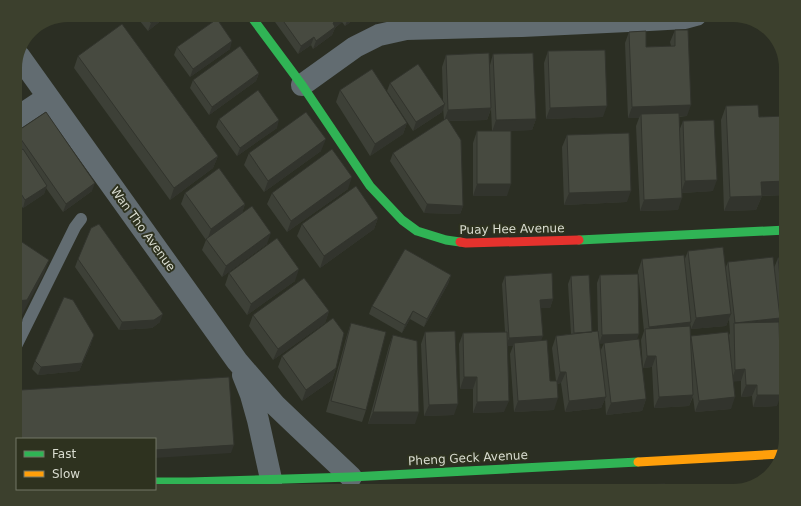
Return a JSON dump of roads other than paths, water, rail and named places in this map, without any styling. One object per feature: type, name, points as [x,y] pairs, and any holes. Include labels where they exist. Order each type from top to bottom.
[{"type":"street","name":"Puay Hee Avenue","points":[[255,22],[302,85],[370,186],[402,220],[417,231],[446,240],[466,243],[489,243],[779,230]]},
{"type":"street","points":[[302,85],[354,47],[380,36],[406,29],[522,26],[588,22]]},
{"type":"street","name":"Wan Tho Avenue","points":[[23,61],[237,361],[276,405],[351,477]]},
{"type":"street","points":[[22,114],[48,97]]},
{"type":"street","name":"Wan Tho Avenue","points":[[237,361],[251,395],[262,438],[271,484]]},
{"type":"street","points":[[250,484],[262,438]]},
{"type":"street","name":"Pheng Geck Avenue","points":[[281,484],[351,477],[775,454]]},
{"type":"street","name":"Pheng Geck Avenue","points":[[156,482],[230,484]]},
{"type":"lane","points":[[22,334],[75,227],[81,219]]}]
